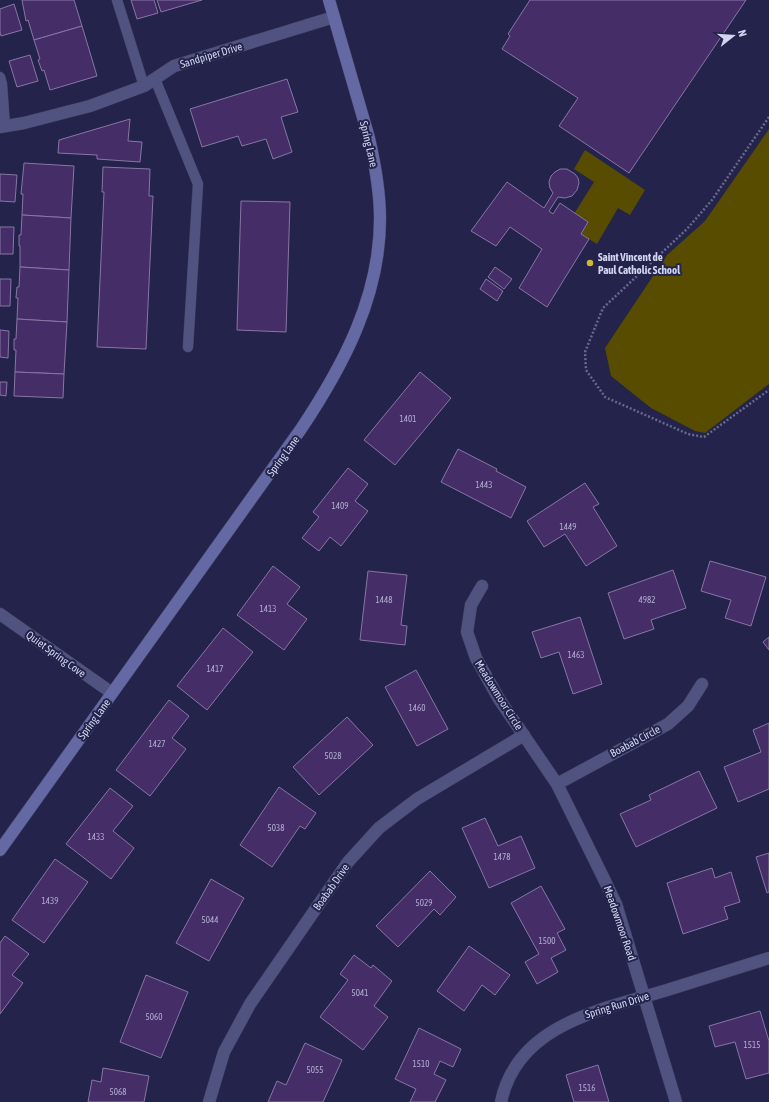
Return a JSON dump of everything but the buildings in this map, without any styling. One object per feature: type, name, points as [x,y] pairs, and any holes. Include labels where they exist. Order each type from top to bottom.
[{"type":"street","name":"Spring Lane","points":[[0,850],[301,430],[325,392],[346,354],[364,310],[370,292],[377,257],[380,219],[379,198],[374,158],[369,138],[329,0]]},
{"type":"street","name":"Sandpiper Drive","points":[[2,127],[90,106],[144,86],[174,66],[334,17]]},
{"type":"street","name":"Meadowmoor Circle","points":[[482,586],[470,605],[467,632],[476,658],[499,699],[524,736]]},
{"type":"street","name":"Quiet Spring Cove","points":[[0,614],[112,693]]},
{"type":"street","name":"Boabab Circle","points":[[557,784],[668,724],[688,706],[702,684]]},
{"type":"street","name":"Meadowmoor Road","points":[[524,736],[557,784],[616,904],[676,1102]]},
{"type":"street","name":"Boabab Drive","points":[[209,1102],[224,1052],[250,1004],[348,862],[379,828],[417,799],[524,736]]},
{"type":"street","name":"Spring Run Drive","points":[[501,1102],[503,1093],[512,1072],[526,1053],[544,1036],[565,1023],[582,1016],[769,958]]},
{"type":"lane","points":[[117,0],[144,86]]},
{"type":"lane","points":[[0,77],[2,84],[2,127]]},
{"type":"lane","points":[[155,79],[198,184],[188,347]]},
{"type":"path","points":[[769,117],[712,200],[687,229],[603,308],[585,352],[586,370],[605,397],[688,434],[704,437],[769,390]]},
{"type":"shaded area","points":[[769,129],[769,384],[705,433],[695,431],[651,408],[611,376],[605,348],[667,255],[705,221]]},
{"type":"shaded area","points":[[585,150],[645,190],[630,215],[618,208],[597,244],[581,234],[588,222],[574,214],[594,182],[574,169]]},
{"type":"place","name":"Saint Vincent de Paul Catholic School","points":[[590,263]]}]
